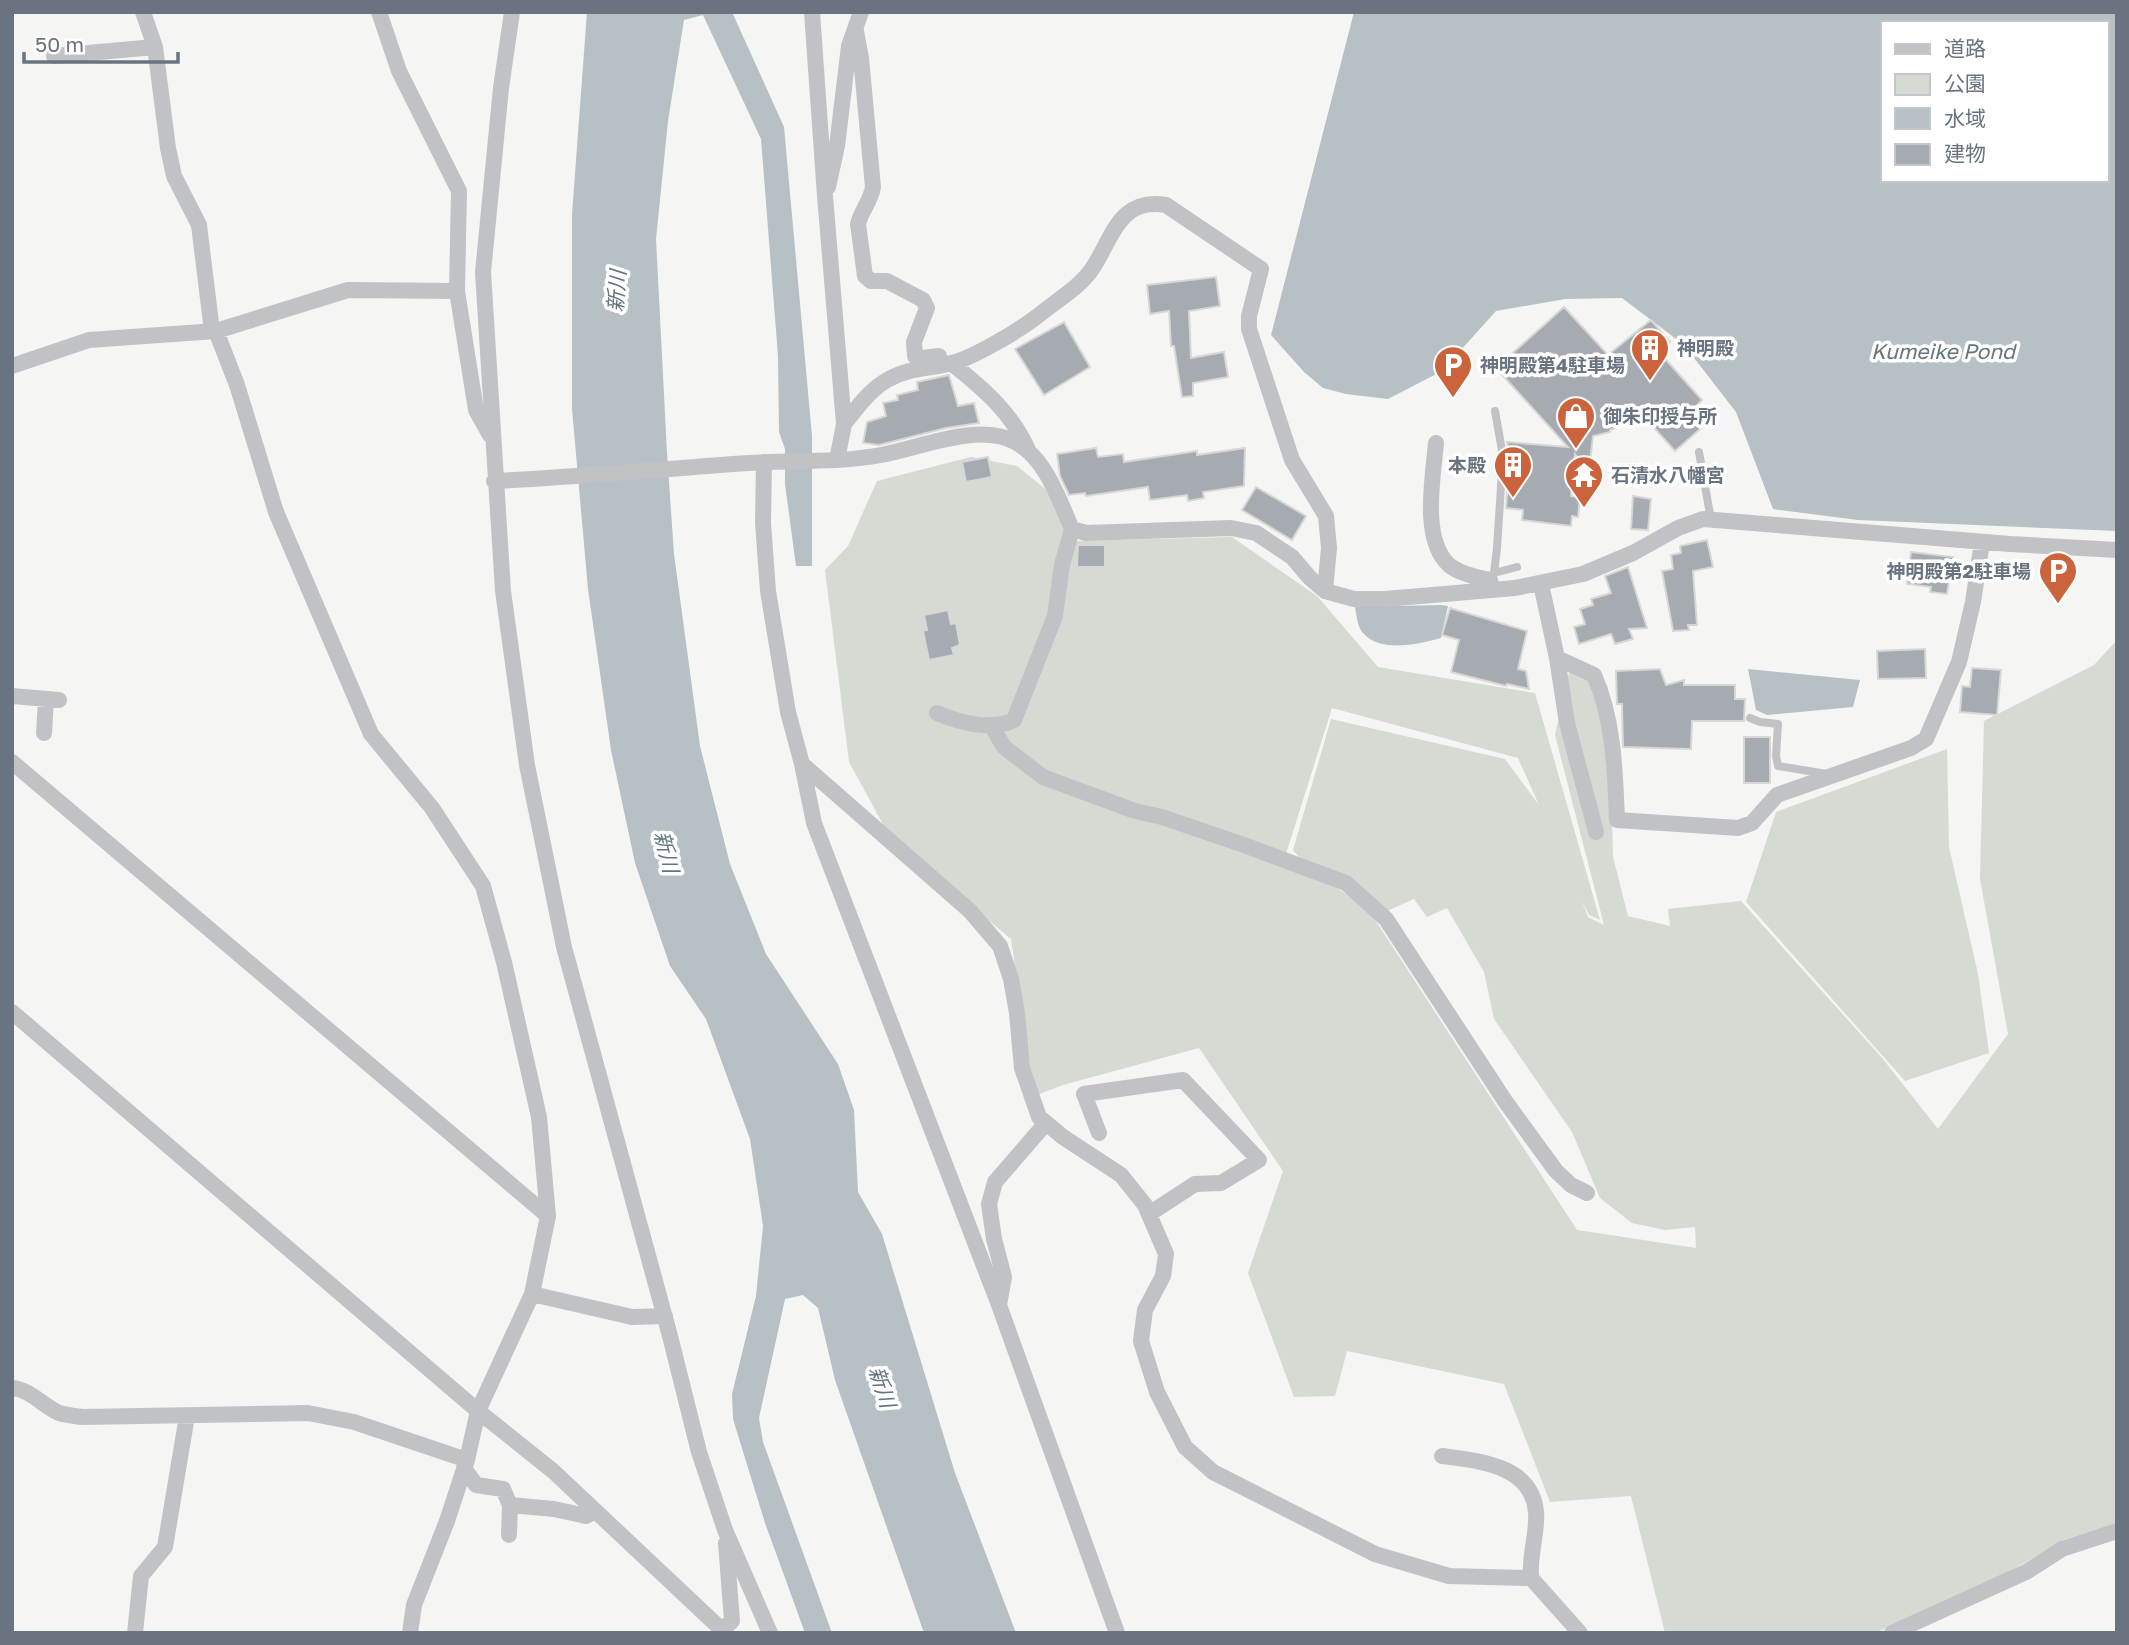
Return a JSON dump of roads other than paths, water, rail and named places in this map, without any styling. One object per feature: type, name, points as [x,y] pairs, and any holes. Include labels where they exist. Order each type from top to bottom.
[{"type":"street","points":[[144,12],[155,47],[174,176],[199,225],[214,331],[237,385],[276,512],[371,734],[432,808],[484,886],[539,1117],[548,1216],[532,1294],[478,1411],[466,1464],[414,1605],[410,1633]]},
{"type":"street","points":[[379,12],[400,71],[459,191],[457,290],[476,410],[492,438]]},
{"type":"street","points":[[512,12],[501,88],[482,272],[503,591],[527,765],[559,921],[699,1452],[725,1530],[770,1633]]},
{"type":"street","points":[[812,12],[844,424],[838,460]]},
{"type":"street","points":[[825,196],[834,165],[849,46],[861,12]]},
{"type":"street","points":[[856,31],[873,187],[858,224],[865,276],[872,281],[887,281],[923,300],[927,308],[914,342],[915,356],[940,356],[953,362],[1004,410],[1020,431],[1030,455]]},
{"type":"street","points":[[54,56],[155,47]]},
{"type":"street","points":[[844,424],[875,388],[888,379],[905,372],[953,362],[1037,317],[1091,270],[1114,227],[1126,214],[1158,204],[1179,213],[1261,269],[1249,316],[1249,329],[1292,460],[1326,516],[1329,548],[1325,591]]},
{"type":"street","points":[[12,366],[89,340],[214,331],[348,290],[457,290]]},
{"type":"street","points":[[494,481],[763,462],[838,460],[880,455],[978,434],[997,435],[1016,442],[1049,478],[1072,529],[1062,565],[1055,616],[1014,720],[1003,726],[991,725],[949,718],[937,713]]},
{"type":"street","points":[[1436,443],[1430,505],[1437,548],[1450,565],[1471,576],[1489,581],[1541,584],[1583,573],[1633,553],[1703,519],[1982,542],[2117,550]]},
{"type":"street","points":[[763,462],[763,523],[768,591],[788,712],[814,823],[999,1304],[1116,1633]]},
{"type":"street","points":[[1072,529],[1086,533],[1231,528],[1256,533],[1292,557],[1325,591],[1354,598],[1385,599],[1489,581]]},
{"type":"street","points":[[1557,658],[1594,675],[1602,693],[1615,755],[1617,820],[1738,828],[1752,823],[1777,795],[1911,748],[1926,740],[1959,662],[1973,602],[1982,542]]},
{"type":"street","points":[[1541,584],[1557,658],[1567,723],[1596,832]]},
{"type":"street","points":[[12,696],[53,700],[44,733]]},
{"type":"street","points":[[991,725],[1004,747],[1043,777],[1135,811],[1202,830],[1346,883],[1387,919],[1504,1101],[1556,1171],[1571,1185],[1587,1193]]},
{"type":"street","points":[[12,762],[548,1216]]},
{"type":"street","points":[[802,764],[970,911],[1000,946],[1011,979],[1022,1068],[1039,1117],[1063,1137],[1121,1175],[1145,1205],[1166,1254],[1163,1276],[1145,1310],[1141,1341],[1157,1392],[1185,1447],[1213,1472],[1375,1554],[1449,1576],[1531,1578]]},
{"type":"street","points":[[12,1012],[478,1411],[553,1471],[722,1630],[732,1621],[725,1530]]},
{"type":"street","points":[[1099,1133],[1084,1094],[1183,1080],[1259,1160],[1221,1183],[1195,1184],[1149,1214]]},
{"type":"street","points":[[999,1304],[1004,1276],[994,1239],[989,1204],[995,1182],[1046,1123]]},
{"type":"street","points":[[532,1294],[632,1317],[665,1316]]},
{"type":"street","points":[[12,1388],[28,1393],[59,1413],[82,1417],[308,1413],[354,1422],[466,1464],[476,1485],[503,1489],[510,1505],[509,1535]]},
{"type":"street","points":[[135,1633],[141,1576],[165,1547],[187,1416]]},
{"type":"street","points":[[1442,1456],[1490,1463],[1512,1473],[1531,1491],[1537,1514],[1530,1559],[1531,1578],[1580,1633]]},
{"type":"street","points":[[510,1505],[554,1509],[586,1516],[595,1511]]},
{"type":"street","points":[[1892,1633],[2026,1572],[2062,1549],[2117,1531]]},
{"type":"lane","points":[[1489,581],[1503,456],[1494,411]]},
{"type":"lane","points":[[1699,452],[1711,520]]},
{"type":"lane","points":[[1489,581],[1517,567]]},
{"type":"lane","points":[[1750,718],[1778,724],[1778,766],[1833,775]]},
{"type":"water","name":"新川","points":[[587,12],[732,12],[784,127],[812,436],[812,566],[796,566],[785,484],[785,449],[779,432],[778,356],[761,139],[703,15],[684,20],[668,121],[656,239],[674,554],[700,746],[730,864],[766,954],[838,1064],[854,1110],[858,1192],[882,1234],[955,1473],[1016,1633],[924,1633],[835,1380],[818,1308],[803,1295],[785,1299],[759,1418],[763,1442],[832,1633],[805,1633],[765,1523],[733,1419],[732,1394],[756,1296],[763,1226],[750,1139],[706,1019],[670,966],[635,863],[611,750],[588,589],[572,409],[572,214]]},
{"type":"water","name":"Kumeike Pond","points":[[1354,12],[2117,12],[2117,531],[1858,520],[1773,509],[1736,412],[1684,345],[1622,298],[1565,299],[1496,311],[1442,371],[1388,399],[1323,388],[1304,372],[1271,335]]},
{"type":"water","points":[[1448,606],[1441,638],[1401,645],[1381,643],[1364,634],[1355,607]]},
{"type":"water","points":[[1748,669],[1860,680],[1853,707],[1767,715],[1756,710]]},
{"type":"place","name":"神明殿","points":[[1650,382]]},
{"type":"place","name":"神明殿第4駐車場","points":[[1453,399]]},
{"type":"place","name":"御朱印授与所","points":[[1576,450]]},
{"type":"place","name":"本殿","points":[[1513,499]]},
{"type":"place","name":"石清水八幡宮","points":[[1584,509]]},
{"type":"place","name":"神明殿第2駐車場","points":[[2058,605]]}]
